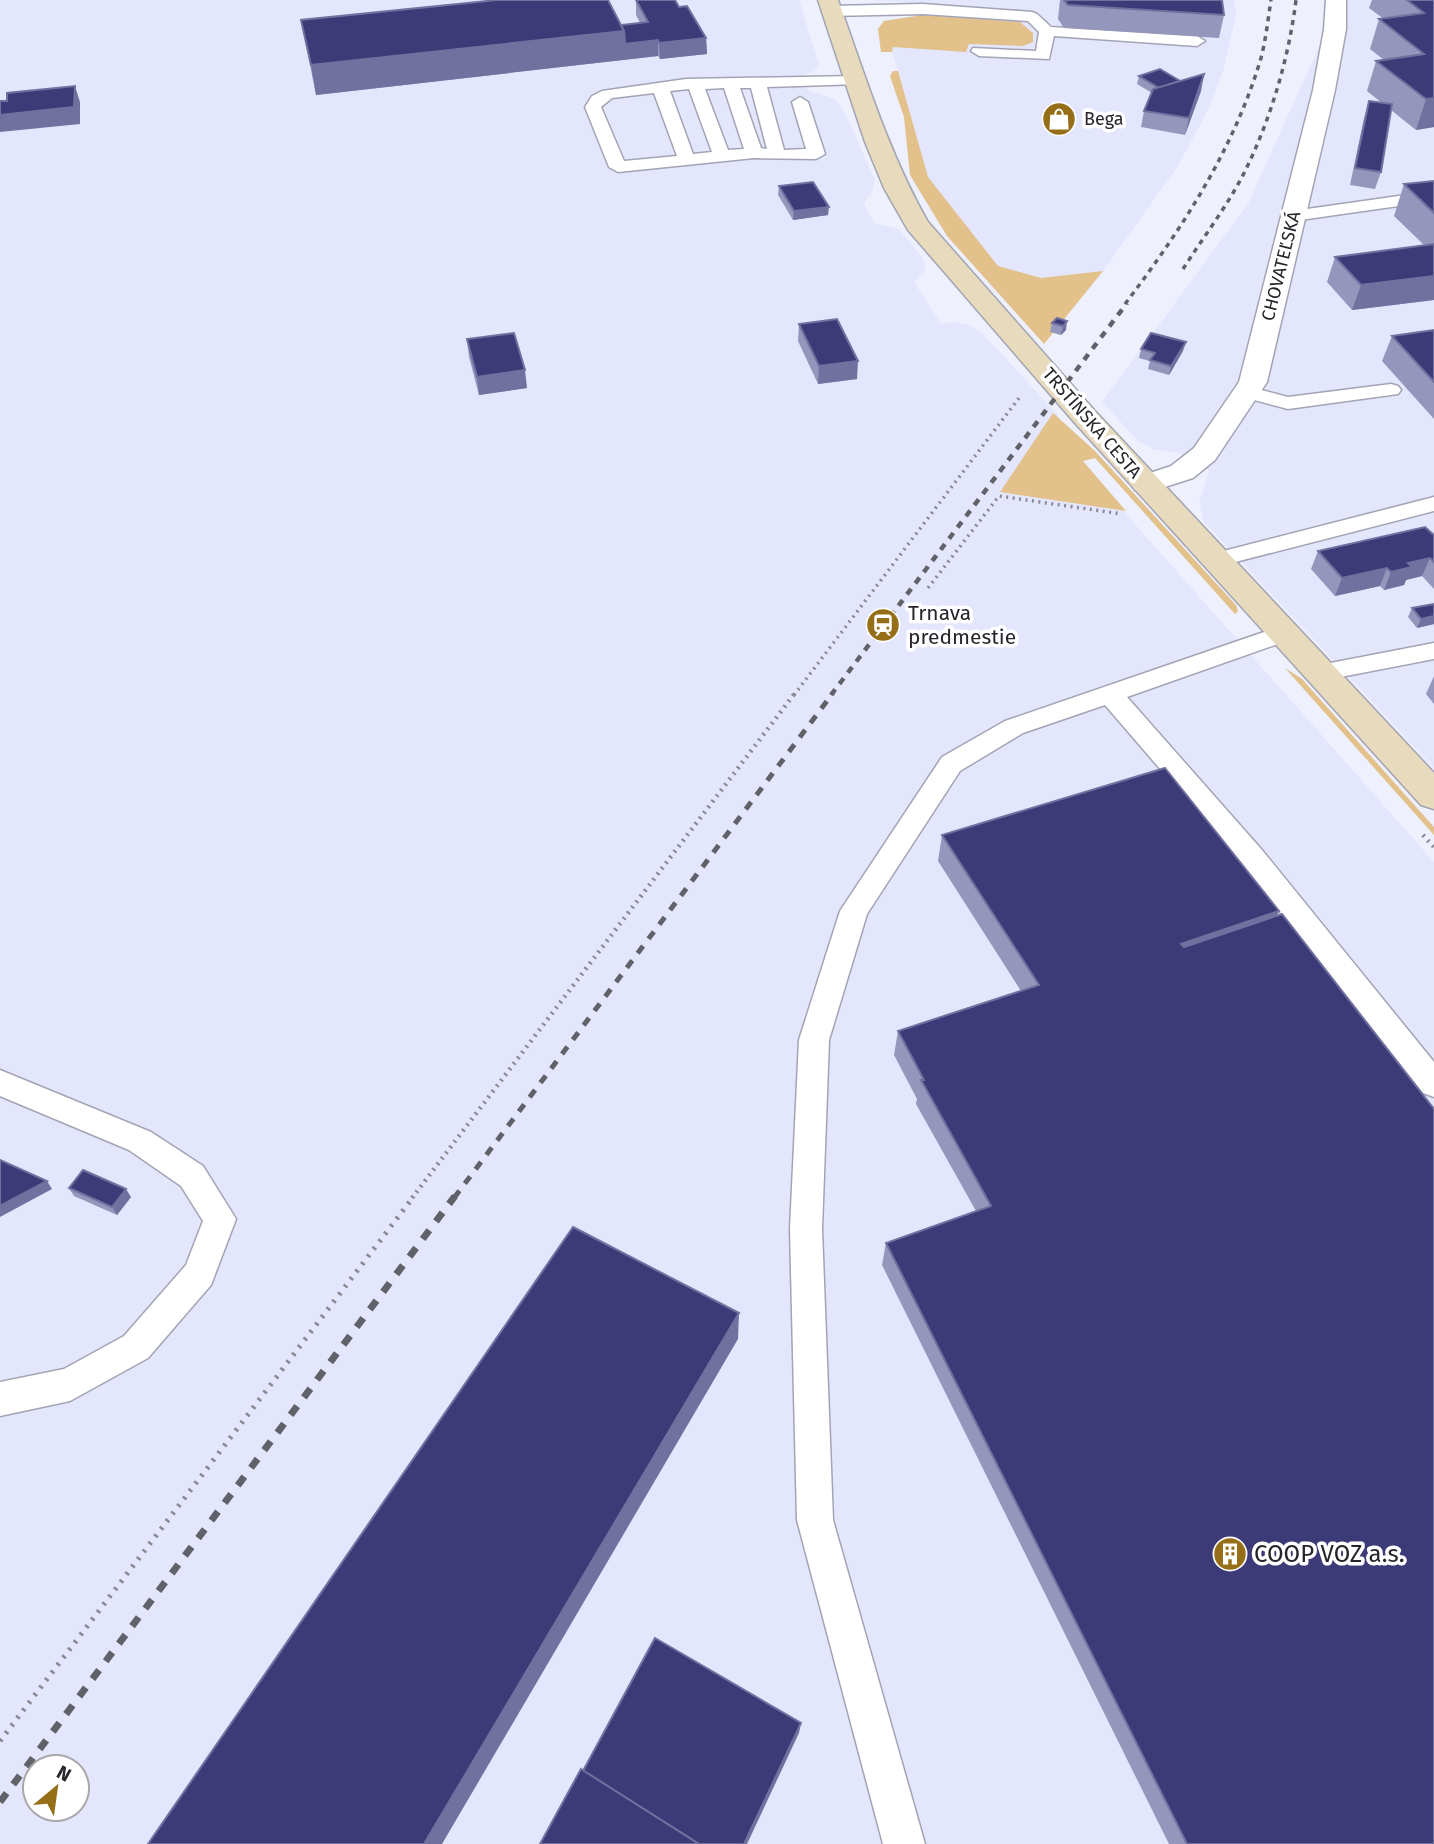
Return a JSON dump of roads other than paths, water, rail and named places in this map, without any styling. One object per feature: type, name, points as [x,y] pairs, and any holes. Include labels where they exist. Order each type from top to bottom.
[{"type":"main road","name":"TRSTÍNSKA CESTA","points":[[829,5],[891,176],[917,225],[1146,484],[1434,796]]},
{"type":"street","name":"CHOVATEĽSKÁ","points":[[1146,484],[1182,472],[1205,454],[1252,382],[1324,90],[1335,29],[1336,0]]},
{"type":"lane","points":[[829,5],[1032,17],[1047,31],[1197,41]]},
{"type":"lane","points":[[979,51],[1043,56],[1047,31]]},
{"type":"lane","points":[[816,154],[754,153],[618,167],[593,107],[598,99],[608,94],[660,87],[855,81]]},
{"type":"lane","points":[[731,83],[754,153]]},
{"type":"lane","points":[[758,83],[777,155]]},
{"type":"lane","points":[[695,84],[722,156]]},
{"type":"lane","points":[[660,87],[687,160]]},
{"type":"lane","points":[[800,102],[816,154],[825,173]]},
{"type":"lane","points":[[1293,216],[1434,196]]},
{"type":"lane","points":[[1246,392],[1288,403],[1391,390]]},
{"type":"lane","points":[[1216,560],[1434,504]]},
{"type":"lane","points":[[904,1844],[815,1520],[806,1229],[814,1040],[854,911],[951,764],[1014,727],[1284,634]]},
{"type":"lane","points":[[1320,673],[1434,651]]},
{"type":"lane","points":[[1110,694],[1252,857],[1434,1084]]},
{"type":"lane","points":[[0,1083],[140,1141],[192,1175],[220,1219],[199,1274],[136,1347],[70,1384],[0,1399]]},
{"type":"railway","points":[[1125,304],[1186,217],[1221,156],[1250,92],[1261,58],[1271,0]]},
{"type":"railway","points":[[1183,269],[1232,195],[1255,149],[1284,65],[1296,0]]},
{"type":"railway","points":[[831,695],[1127,303]]},
{"type":"railway","points":[[454,1198],[833,693]]},
{"type":"railway","points":[[0,1802],[455,1196]]},
{"type":"place","name":"Bega","points":[[1059,119]]},
{"type":"place","name":"Trnava predmestie","points":[[883,625]]},
{"type":"place","name":"COOP VOZ a.s.","points":[[1230,1554]]}]
